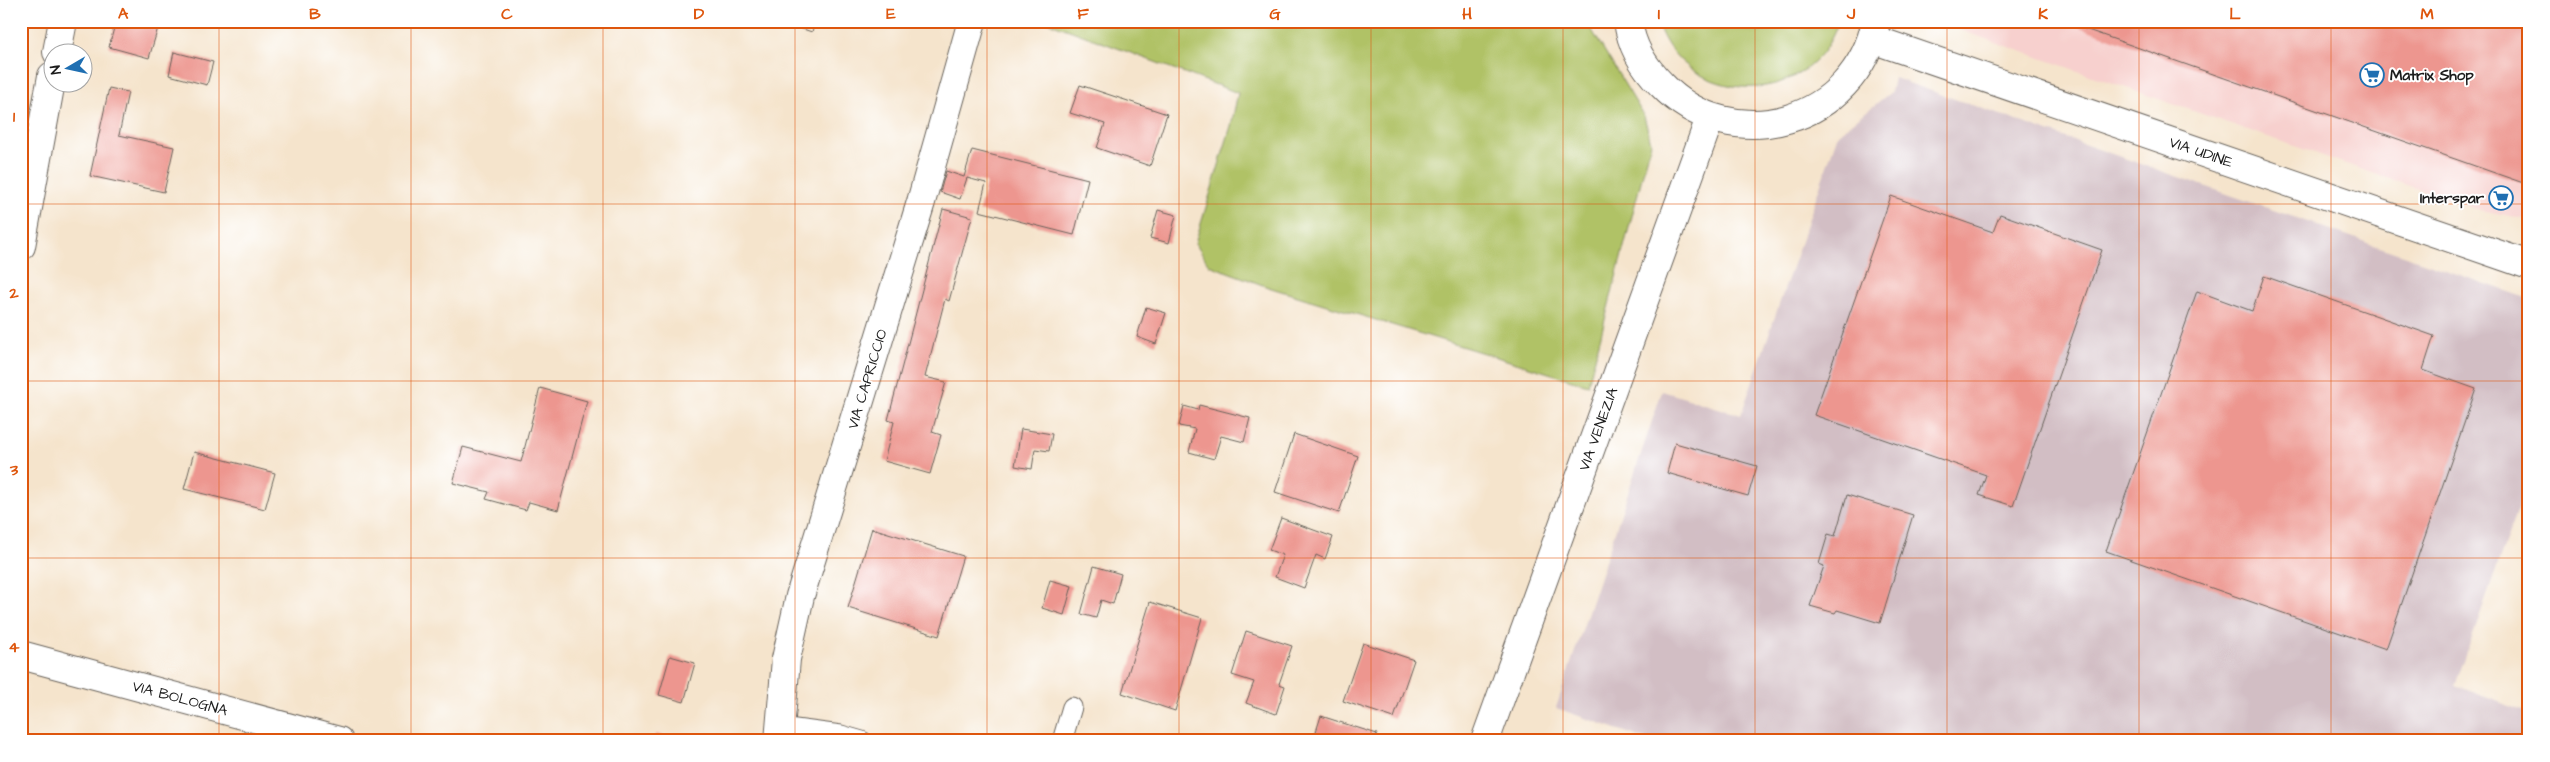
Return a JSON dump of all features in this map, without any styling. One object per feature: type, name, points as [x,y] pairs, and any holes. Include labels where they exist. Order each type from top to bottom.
[{"type":"street","points":[[59,42],[63,21]]},
{"type":"street","name":"VIA CAPRICCIO","points":[[779,734],[786,659],[800,596],[921,202],[972,21]]},
{"type":"street","points":[[1628,21],[1629,33],[1647,70],[1674,99],[1710,118],[1743,124],[1776,123],[1807,112],[1835,94],[1858,69],[1874,30]]},
{"type":"street","name":"VIA UDINE","points":[[1874,30],[2529,265]]},
{"type":"street","points":[[21,246],[49,92]]},
{"type":"street","name":"VIA VENEZIA","points":[[1485,741],[1710,118]]},
{"type":"street","name":"VIA BOLOGNA","points":[[21,655],[339,741]]},
{"type":"lane","points":[[1062,741],[1072,707]]},
{"type":"lane","points":[[779,734],[841,735],[862,741]]},
{"type":"shaded area","name":"Matrix Shop","points":[[1934,21],[2529,21],[2529,220],[2473,208]]},
{"type":"shaded area","points":[[1894,78],[2529,299],[2529,475],[2455,686],[2529,713],[2529,741],[1651,741],[1556,708],[1662,391],[1741,415],[1838,134],[1891,92]]},
{"type":"green space","points":[[1045,21],[1590,21],[1590,27],[1644,116],[1651,143],[1588,385],[1268,287],[1209,265],[1195,243],[1231,126],[1238,93]]},
{"type":"green space","points":[[1657,21],[1839,21],[1820,56],[1796,75],[1773,84],[1749,87],[1725,84],[1703,76],[1683,62],[1667,44]]},
{"type":"building","points":[[109,21],[160,21],[149,58],[109,47],[115,24]]},
{"type":"building","points":[[778,21],[815,21],[812,32]]},
{"type":"building","name":"Matrix Shop","points":[[2529,21],[2529,185],[2065,22]]},
{"type":"building","points":[[174,52],[213,62],[207,85],[169,75]]},
{"type":"building","points":[[1080,85],[1167,114],[1150,166],[1097,148],[1105,124],[1070,113]]},
{"type":"building","points":[[109,88],[128,92],[119,135],[174,147],[164,192],[90,176]]},
{"type":"building","points":[[972,150],[1088,179],[1074,235],[979,211],[986,183],[967,178],[960,199],[940,192],[946,171],[964,177]]},
{"type":"building","points":[[1891,196],[1993,232],[2000,214],[2102,250],[2013,506],[1979,495],[1986,475],[1814,415]]},
{"type":"building","points":[[943,209],[972,217],[949,301],[945,299],[925,377],[946,382],[932,432],[941,435],[930,474],[884,461],[894,422],[888,420]]},
{"type":"building","points":[[1158,210],[1176,215],[1169,243],[1150,238]]},
{"type":"building","points":[[2264,276],[2434,336],[2423,370],[2476,389],[2386,649],[2106,551],[2197,291],[2252,311]]},
{"type":"building","points":[[1146,307],[1166,313],[1156,344],[1137,337]]},
{"type":"building","points":[[540,388],[587,401],[558,510],[529,502],[526,510],[486,499],[489,492],[453,483],[463,447],[521,462]]},
{"type":"building","points":[[1199,405],[1250,418],[1244,442],[1221,436],[1214,459],[1189,452],[1195,429],[1179,426],[1184,406],[1198,410]]},
{"type":"building","points":[[1021,429],[1052,434],[1049,451],[1035,449],[1032,469],[1015,466]]},
{"type":"building","points":[[1294,434],[1358,456],[1339,513],[1275,492]]},
{"type":"building","points":[[1675,443],[1757,466],[1748,496],[1667,473]]},
{"type":"building","points":[[194,452],[275,473],[265,509],[184,489]]},
{"type":"building","points":[[1847,495],[1913,515],[1880,623],[1837,610],[1835,613],[1810,606],[1824,566],[1819,564],[1828,534],[1835,536]]},
{"type":"building","points":[[1281,518],[1333,537],[1325,559],[1316,555],[1304,588],[1275,577],[1283,555],[1269,550]]},
{"type":"building","points":[[872,528],[963,556],[939,636],[848,608]]},
{"type":"building","points":[[1094,566],[1121,574],[1113,604],[1101,600],[1096,618],[1081,614]]},
{"type":"building","points":[[1050,580],[1072,586],[1064,615],[1042,608]]},
{"type":"building","points":[[1150,602],[1202,618],[1175,711],[1122,693]]},
{"type":"building","points":[[1246,631],[1292,646],[1279,684],[1285,686],[1276,714],[1246,703],[1254,682],[1232,675]]},
{"type":"building","points":[[1363,643],[1414,660],[1394,718],[1343,701]]},
{"type":"building","points":[[670,656],[695,663],[684,702],[659,695]]},
{"type":"building","points":[[1321,716],[1377,734],[1374,741],[1313,741]]},
{"type":"building","points":[[656,734],[678,740],[678,741],[654,741]]},
{"type":"place","name":"Matrix Shop","points":[[2372,75]]},
{"type":"place","name":"Interspar","points":[[2501,198]]}]
